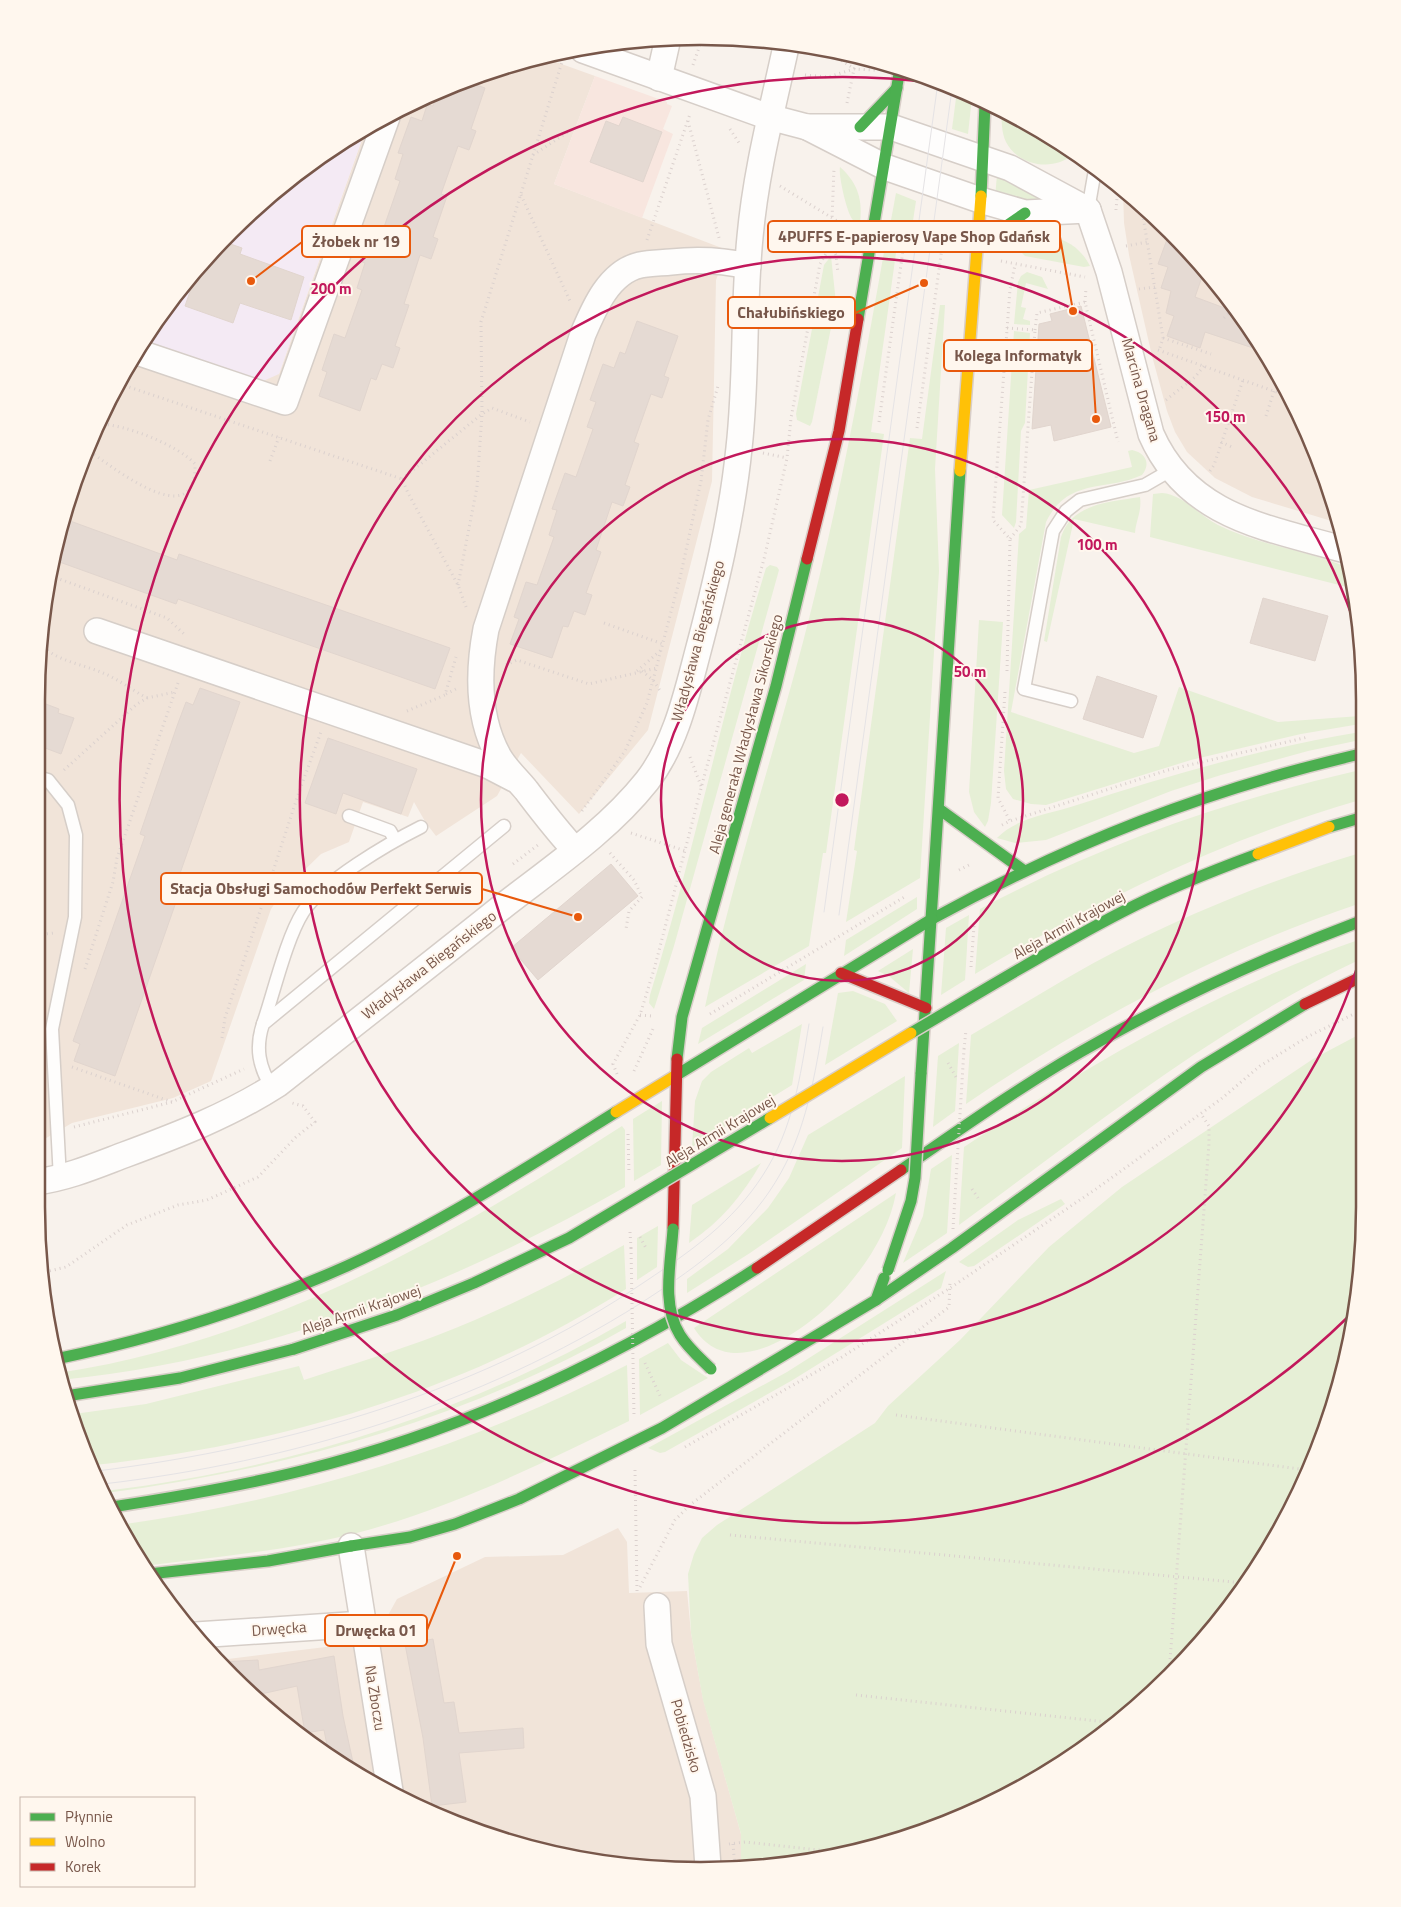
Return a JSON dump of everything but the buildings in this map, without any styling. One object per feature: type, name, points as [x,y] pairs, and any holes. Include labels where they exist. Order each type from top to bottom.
[{"type":"main road","name":"Aleja generała Władysława Sikorskiego","points":[[733,1386],[711,1368],[687,1344],[676,1328],[670,1305],[675,1076],[682,1017],[776,686],[838,431],[899,76]]},
{"type":"main road","points":[[860,127],[898,88]]},
{"type":"main road","points":[[876,1300],[888,1270],[910,1201],[915,1178],[954,547],[984,158],[985,111]]},
{"type":"main road","points":[[977,246],[1025,213]]},
{"type":"main road","points":[[63,1357],[110,1348],[186,1328],[267,1300],[348,1265],[436,1220],[675,1076],[841,973],[932,919],[1023,870],[1103,835],[1188,802],[1272,776],[1356,755]]},
{"type":"main road","points":[[939,808],[1023,870]]},
{"type":"main road","name":"Aleja Armii Krajowej","points":[[73,1395],[180,1378],[294,1349],[397,1315],[474,1283],[569,1238],[1055,948],[1123,911],[1191,879],[1329,827],[1356,819]]},
{"type":"main road","points":[[119,1507],[183,1498],[269,1481],[354,1459],[432,1432],[504,1403],[586,1366],[613,1353],[713,1296],[1016,1091],[1129,1023],[1188,993],[1280,951],[1356,923]]},
{"type":"main road","points":[[841,973],[926,1008]]},
{"type":"main road","points":[[157,1573],[268,1561],[410,1537],[519,1499],[662,1428],[876,1300],[1201,1067],[1305,1004],[1356,980]]},
{"type":"street","points":[[659,78],[666,46]]},
{"type":"street","name":"Władysława Biegańskiego","points":[[48,1180],[190,1131],[234,1110],[272,1088],[575,850],[630,801],[649,778],[664,753],[689,686],[714,589],[736,476],[743,400],[748,266],[757,179],[769,116],[785,51]]},
{"type":"street","points":[[582,57],[659,78],[769,116],[807,127],[885,167],[980,200],[1025,213],[1088,210]]},
{"type":"street","points":[[807,127],[891,127],[1010,168],[1088,210]]},
{"type":"street","points":[[144,354],[285,402],[383,128]]},
{"type":"street","name":"Marcina Dragana","points":[[1088,210],[1109,272],[1151,434],[1161,456],[1171,470],[1186,486],[1206,502],[1249,523],[1338,548]]},
{"type":"street","points":[[575,850],[500,758],[492,741],[482,700],[480,676],[486,629],[583,334],[595,306],[621,275],[639,265],[693,259],[721,260],[748,266]]},
{"type":"street","points":[[97,631],[487,765],[520,782]]},
{"type":"street","name":"Na Zboczu","points":[[351,1546],[389,1782]]},
{"type":"street","name":"Pobiedzisko","points":[[657,1606],[659,1644],[703,1796],[708,1862]]},
{"type":"street","name":"Drwęcka","points":[[204,1634],[362,1624]]},
{"type":"lane","name":"Marcina Dragana","points":[[1088,210],[1094,176]]},
{"type":"lane","points":[[1071,701],[1024,689],[1053,531],[1066,511],[1080,500],[1145,486],[1171,470]]},
{"type":"lane","points":[[45,781],[50,783],[68,806],[76,835],[75,917],[52,1029],[48,1180]]},
{"type":"lane","points":[[349,816],[390,831],[395,840]]},
{"type":"lane","points":[[263,1024],[504,826]]},
{"type":"lane","points":[[272,1088],[265,1076],[258,1053],[258,1038],[294,931],[313,899],[395,840],[420,827]]},
{"type":"path","points":[[695,59],[700,45]]},
{"type":"path","points":[[458,585],[477,487],[482,414],[481,322],[533,155],[571,58]]},
{"type":"path","points":[[845,62],[854,69]]},
{"type":"path","points":[[848,99],[856,64]]},
{"type":"path","points":[[801,74],[828,77],[854,69],[875,70]]},
{"type":"path","points":[[639,265],[692,107]]},
{"type":"path","points":[[688,121],[719,241]]},
{"type":"path","points":[[728,127],[739,143],[741,153]]},
{"type":"path","points":[[533,155],[574,128]]},
{"type":"path","points":[[617,1074],[614,1064],[640,1015],[686,851],[768,540],[787,458],[791,418],[820,264],[831,245],[835,165],[827,164]]},
{"type":"path","points":[[772,180],[832,218]]},
{"type":"path","points":[[520,195],[571,303]]},
{"type":"path","points":[[1143,217],[1163,338],[1159,350]]},
{"type":"path","points":[[1131,245],[1147,242]]},
{"type":"path","points":[[879,422],[904,243]]},
{"type":"path","points":[[910,244],[950,250]]},
{"type":"path","points":[[917,428],[942,248]]},
{"type":"path","points":[[1006,263],[1088,277]]},
{"type":"path","points":[[1010,539],[993,520],[1010,289],[1015,265]]},
{"type":"path","points":[[1144,288],[1155,287]]},
{"type":"path","points":[[1006,678],[1010,539],[1021,525],[1037,313],[1085,302],[1118,442]]},
{"type":"path","points":[[1224,318],[1229,312]]},
{"type":"path","points":[[1007,328],[1035,330]]},
{"type":"path","points":[[1163,338],[1211,354]]},
{"type":"path","points":[[1152,350],[1159,350],[1278,393]]},
{"type":"path","points":[[1160,405],[1195,377],[1204,366]]},
{"type":"path","points":[[1205,478],[1214,465],[1243,380]]},
{"type":"path","points":[[578,816],[625,751],[647,703],[680,578],[701,481],[708,420],[719,382]]},
{"type":"path","points":[[126,386],[402,479],[458,585],[466,602],[466,614]]},
{"type":"path","points":[[1266,416],[1274,391]]},
{"type":"path","points":[[402,479],[492,408],[518,418]]},
{"type":"path","points":[[94,454],[158,494],[176,496],[187,492],[193,485],[194,464],[186,454],[140,434],[107,424]]},
{"type":"path","points":[[270,462],[279,437]]},
{"type":"path","points":[[1222,442],[1232,447]]},
{"type":"path","points":[[57,578],[167,618],[193,643],[117,858],[112,882],[83,977]]},
{"type":"path","points":[[604,623],[663,644]]},
{"type":"path","points":[[635,673],[661,649]]},
{"type":"path","points":[[47,650],[103,673],[147,698]]},
{"type":"path","points":[[400,714],[445,695],[456,654]]},
{"type":"path","points":[[480,676],[517,660],[589,684],[656,668]]},
{"type":"path","points":[[1006,688],[998,798],[1010,820],[1168,770],[1315,736]]},
{"type":"path","points":[[50,783],[147,698],[176,692]]},
{"type":"path","points":[[222,1038],[225,1018],[299,792],[321,734],[315,706]]},
{"type":"path","points":[[622,830],[686,851]]},
{"type":"path","points":[[609,852],[634,880],[642,897],[629,911],[626,929]]},
{"type":"path","points":[[640,1015],[652,1016]]},
{"type":"path","points":[[953,1229],[964,1048]]},
{"type":"path","points":[[66,1065],[172,1102]]},
{"type":"path","points":[[1170,1664],[1209,1126],[1201,1114]]},
{"type":"path","points":[[49,1271],[66,1267],[127,1225],[178,1205],[208,1200],[258,1177],[296,1137],[316,1122]]},
{"type":"path","points":[[631,1248],[634,1416]]},
{"type":"path","points":[[635,1469],[637,1592],[676,1520],[690,1505],[949,1307],[950,1288]]},
{"type":"path","points":[[644,1361],[662,1401]]},
{"type":"path","points":[[896,1415],[1300,1469]]},
{"type":"path","points":[[730,1535],[1176,1575],[1238,1582]]},
{"type":"path","points":[[856,1695],[1106,1722]]},
{"type":"path","points":[[745,1842],[821,1850]]},
{"type":"path","points":[[733,1843],[734,1861]]},
{"type":"shaded area","points":[[555,62],[595,76],[554,184],[727,250],[716,280],[712,481],[648,730],[579,814],[521,753],[497,796],[436,836],[414,802],[408,817],[363,802],[349,842],[321,854],[284,890],[271,909],[211,1081],[173,1098],[72,1123],[45,1139],[46,658],[51,615],[67,531],[95,450],[113,411],[150,344],[279,374],[362,140],[411,113],[450,95],[531,67]]},
{"type":"shaded area","points":[[595,76],[667,102],[667,104],[672,106],[663,129],[673,134],[642,218],[554,184]]},
{"type":"shaded area","points":[[362,140],[279,374],[261,382],[150,344],[180,301],[237,237],[301,180]]},
{"type":"shaded area","points":[[1123,200],[1164,237],[1193,268],[1221,301],[1246,336],[1288,411],[1306,450],[1331,521],[1252,497],[1215,478],[1187,452],[1175,432],[1167,411],[1152,356],[1129,255],[1124,223]]},
{"type":"shaded area","points":[[618,1528],[627,1542],[629,1593],[687,1591],[691,1633],[703,1699],[741,1834],[741,1861],[658,1861],[573,1849],[531,1840],[450,1812],[373,1774],[336,1752],[301,1727],[268,1699],[227,1659],[350,1644],[382,1626],[397,1599],[485,1557],[563,1555]]},
{"type":"green space","points":[[958,98],[971,104],[968,134],[952,129]]},
{"type":"green space","points":[[1001,119],[1068,157],[1056,163],[1047,164],[1027,161],[1019,157],[1012,150],[1004,138]]},
{"type":"green space","points":[[840,167],[851,179],[858,193],[861,207],[860,224],[854,221],[848,210]]},
{"type":"green space","points":[[997,175],[1056,204],[995,197]]},
{"type":"green space","points":[[896,193],[916,201],[911,234],[889,231]]},
{"type":"green space","points":[[1037,237],[1054,237],[1068,243],[1081,253],[1090,266],[1084,267],[1025,256],[1019,250]]},
{"type":"green space","points":[[884,252],[896,253],[871,432],[884,434],[826,853],[823,853],[809,946],[705,1007],[727,915],[791,687],[827,545],[848,448]]},
{"type":"green space","points":[[831,256],[836,303],[810,426],[797,420],[796,414],[824,265]]},
{"type":"green space","points":[[1027,272],[1042,277],[1048,289],[1026,283],[1021,307],[1026,308],[1023,319],[1030,321],[1030,325],[1014,324],[1018,282],[1021,276]]},
{"type":"green space","points":[[940,305],[945,305],[935,469],[939,571],[920,878],[846,922],[857,851],[854,850],[910,438],[922,439]]},
{"type":"green space","points":[[1014,331],[1030,333],[1025,423],[1021,431],[1016,522],[1014,528],[1002,515]]},
{"type":"green space","points":[[1128,451],[1137,451],[1146,459],[1145,471],[1142,475],[1076,492],[1065,498],[1055,508],[1046,522],[1011,712],[1134,753],[1159,746],[1179,687],[1278,722],[1356,716],[1356,725],[1301,734],[1191,760],[1046,805],[1031,804],[1013,799],[1006,789],[1004,771],[1019,534],[1026,528],[1029,490],[1132,467]]},
{"type":"green space","points":[[1162,493],[1177,497],[1211,521],[1234,532],[1341,565],[1345,587],[1150,537],[1153,494]]},
{"type":"green space","points":[[1140,497],[1135,533],[1074,519],[1047,642],[1044,641],[1061,537],[1066,526],[1074,517],[1093,506]]},
{"type":"green space","points":[[770,565],[777,567],[779,570],[674,946],[654,1009],[649,1003],[650,995],[681,889],[750,621],[766,568]]},
{"type":"green space","points":[[979,620],[1003,622],[991,803],[985,827],[974,812],[969,792]]},
{"type":"green space","points":[[1356,733],[1356,741],[1308,751],[1221,775],[1171,791],[1046,840],[1015,843],[997,838],[1014,825],[1024,821],[1147,783],[1252,754]]},
{"type":"green space","points":[[1356,771],[1356,801],[1260,833],[1162,874],[1021,947],[975,974],[980,909],[1072,864],[1119,845],[1213,810]]},
{"type":"green space","points":[[1356,854],[1356,905],[1257,942],[1157,990],[1060,1044],[966,1104],[971,1035],[1082,969],[1120,949],[1178,921],[1298,873]]},
{"type":"green space","points":[[917,897],[917,909],[844,956],[846,940]]},
{"type":"green space","points":[[969,915],[965,980],[941,995],[946,928]]},
{"type":"green space","points":[[1356,941],[1356,962],[1307,986],[1203,1048],[1105,1117],[959,1225],[964,1147],[1107,1058],[1156,1031],[1256,981]]},
{"type":"green space","points":[[913,949],[909,993],[890,977],[878,971]]},
{"type":"green space","points":[[806,964],[804,980],[698,1044],[702,1028]]},
{"type":"green space","points":[[853,991],[885,1004],[897,1021],[825,1065],[838,993]]},
{"type":"green space","points":[[802,1024],[792,1085],[692,1147],[695,1101],[702,1081],[711,1072],[749,1048],[752,1053]]},
{"type":"green space","points":[[1356,1036],[1355,1249],[1350,1292],[1334,1376],[1321,1417],[1306,1457],[1288,1496],[1246,1571],[1221,1606],[1193,1639],[1133,1699],[1100,1727],[1065,1752],[1028,1774],[951,1812],[870,1840],[786,1856],[741,1861],[741,1834],[703,1700],[691,1633],[688,1574],[694,1554],[702,1538],[717,1525],[875,1423],[888,1406],[960,1340],[1049,1247],[1122,1187],[1313,1059]]},
{"type":"green space","points":[[959,1043],[955,1111],[933,1127],[938,1056]]},
{"type":"green space","points":[[905,1076],[902,1148],[750,1253],[687,1293],[687,1279],[728,1249],[768,1208],[789,1178],[808,1135]]},
{"type":"green space","points":[[662,1101],[661,1165],[634,1181],[633,1119]]},
{"type":"green space","points":[[622,1126],[625,1130],[625,1187],[491,1257],[422,1287],[352,1314],[281,1337],[135,1370],[68,1379],[66,1371],[135,1358],[209,1337],[282,1311],[353,1280],[422,1245],[557,1167]]},
{"type":"green space","points":[[952,1155],[947,1233],[903,1263],[923,1216],[931,1169]]},
{"type":"green space","points":[[761,1163],[747,1186],[721,1217],[689,1243],[692,1205]]},
{"type":"green space","points":[[896,1193],[884,1229],[865,1263],[835,1299],[797,1331],[774,1344],[752,1351],[730,1353],[711,1345],[694,1328]]},
{"type":"green space","points":[[1061,1199],[1065,1204],[974,1266],[968,1267],[959,1262],[1018,1220]]},
{"type":"green space","points":[[658,1226],[657,1267],[637,1280],[637,1238]]},
{"type":"green space","points":[[624,1245],[626,1289],[565,1325],[502,1356],[437,1384],[371,1407],[303,1427],[234,1443],[164,1456],[98,1465],[79,1413],[146,1404],[299,1366],[304,1380],[438,1335],[486,1315],[579,1270]]},
{"type":"green space","points":[[946,1271],[941,1288],[791,1381],[665,1452],[660,1453],[648,1448],[787,1372]]},
{"type":"green space","points":[[626,1321],[626,1328],[565,1360],[503,1389],[439,1414],[374,1436],[241,1470],[174,1483],[111,1492],[110,1490],[241,1468],[308,1452],[440,1409],[503,1383],[565,1354]]},
{"type":"green space","points":[[668,1343],[681,1360],[708,1378],[640,1415],[639,1359]]},
{"type":"green space","points":[[627,1365],[629,1421],[494,1485],[389,1524],[301,1545],[151,1565],[128,1524],[251,1501],[380,1467],[443,1446],[567,1395]]},
{"type":"tram line","points":[[824,912],[937,90]]},
{"type":"tram line","points":[[839,915],[951,95]]},
{"type":"tram line","points":[[101,1470],[242,1447],[313,1429],[383,1408],[452,1383],[519,1354],[584,1320],[646,1281],[695,1247],[725,1221],[751,1192],[763,1175],[782,1140],[794,1102],[809,1024]]},
{"type":"tram line","points":[[107,1483],[244,1461],[382,1424],[450,1399],[515,1371],[579,1339],[641,1303],[711,1254],[742,1225],[769,1192],[781,1173],[799,1133],[811,1092],[823,1027]]},
{"type":"traffic: fast","points":[[858,319],[899,76]]},
{"type":"traffic: fast","points":[[860,127],[897,88]]},
{"type":"traffic: fast","points":[[981,196],[985,111]]},
{"type":"traffic: fast","points":[[977,246],[1025,213]]},
{"type":"traffic: fast","points":[[921,1074],[960,471]]},
{"type":"traffic: fast","points":[[677,1059],[682,1017],[776,686],[807,559]]},
{"type":"traffic: fast","points":[[932,919],[1036,866],[1140,821],[1247,784],[1356,755]]},
{"type":"traffic: fast","points":[[939,809],[1023,870]]},
{"type":"traffic: fast","points":[[1329,827],[1356,819]]},
{"type":"traffic: fast","points":[[911,1033],[1042,956],[1122,912],[1189,881],[1258,854]]},
{"type":"traffic: fast","points":[[675,1076],[932,919]]},
{"type":"traffic: fast","points":[[901,1170],[1024,1087],[1074,1056],[1132,1024],[1228,976],[1294,947],[1356,923]]},
{"type":"traffic: fast","points":[[876,1300],[952,1248],[1201,1067],[1305,1004]]},
{"type":"traffic: fast","points":[[888,1270],[911,1201],[915,1178],[921,1074]]},
{"type":"traffic: fast","points":[[63,1357],[130,1342],[204,1320],[276,1295],[347,1266],[450,1213],[517,1174],[616,1112]]},
{"type":"traffic: fast","points":[[294,1349],[397,1315],[474,1283],[569,1238],[770,1118]]},
{"type":"traffic: fast","points":[[673,1229],[669,1269],[669,1297],[674,1323],[683,1340],[711,1369]]},
{"type":"traffic: fast","points":[[118,1506],[209,1491],[281,1476],[365,1454],[424,1434],[539,1388],[595,1361],[650,1332],[757,1268]]},
{"type":"traffic: fast","points":[[351,1546],[410,1537],[455,1524],[519,1499],[662,1428],[876,1300],[884,1278]]},
{"type":"traffic: fast","points":[[73,1395],[180,1378],[294,1349]]},
{"type":"traffic: fast","points":[[157,1573],[268,1561],[351,1546]]},
{"type":"traffic: slow","points":[[960,471],[981,196]]},
{"type":"traffic: slow","points":[[1258,854],[1329,827]]},
{"type":"traffic: slow","points":[[770,1118],[911,1033]]},
{"type":"traffic: slow","points":[[616,1112],[675,1076]]},
{"type":"traffic: jam","points":[[807,559],[839,431],[858,319]]},
{"type":"traffic: jam","points":[[841,973],[926,1008]]},
{"type":"traffic: jam","points":[[1305,1004],[1356,979]]},
{"type":"traffic: jam","points":[[673,1229],[677,1059]]},
{"type":"traffic: jam","points":[[757,1268],[901,1170]]},
{"type":"place","name":"Żłobek nr 19","points":[[251,281]]},
{"type":"place","name":"Chałubińskiego","points":[[924,283]]},
{"type":"place","name":"4PUFFS E-papierosy Vape Shop Gdańsk","points":[[1073,311]]},
{"type":"place","name":"Kolega Informatyk","points":[[1096,419]]},
{"type":"place","name":"Stacja Obsługi Samochodów Perfekt Serwis","points":[[578,917]]},
{"type":"place","name":"Drwęcka 01","points":[[457,1556]]}]
